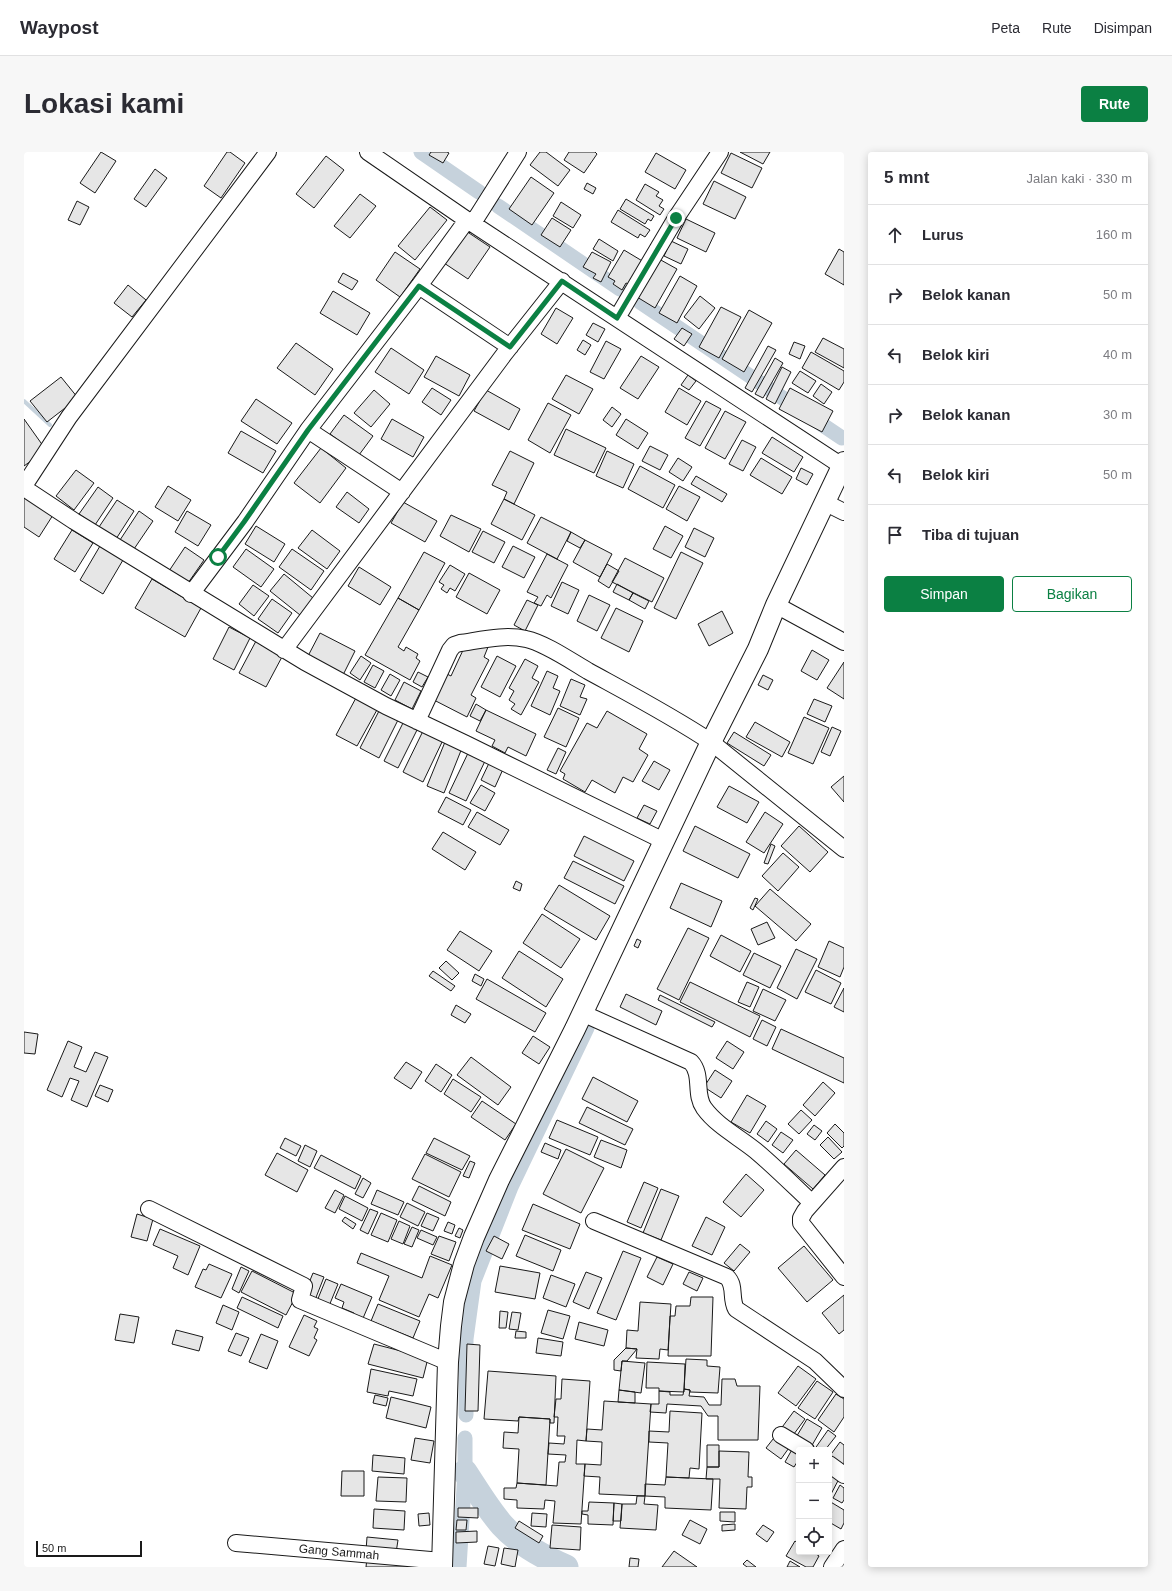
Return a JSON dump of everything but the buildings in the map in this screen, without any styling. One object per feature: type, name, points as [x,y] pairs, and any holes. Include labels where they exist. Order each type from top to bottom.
[{"type":"main road","points":[[442,1564],[448,1362],[454,1302],[464,1264],[499,1180],[582,1013],[758,649],[776,605],[826,503],[843,464]]},
{"type":"street","points":[[268,152],[69,417],[24,487],[74,522],[284,650],[417,722],[479,750],[664,841]]},
{"type":"street","points":[[368,152],[470,222],[843,464]]},
{"type":"street","points":[[191,594],[249,516],[308,430],[470,222],[518,152]]},
{"type":"street","points":[[617,318],[676,218],[720,152]]},
{"type":"street","points":[[284,650],[510,347],[562,281]]},
{"type":"street","points":[[419,286],[510,347]]},
{"type":"street","points":[[308,430],[402,492]]},
{"type":"street","points":[[826,503],[844,512]]},
{"type":"street","points":[[776,605],[844,642]]},
{"type":"street","points":[[417,722],[450,650],[454,645],[510,637],[536,642],[663,712],[712,742],[844,849]]},
{"type":"street","points":[[582,1013],[691,1062],[696,1070],[699,1095],[703,1106],[712,1117],[755,1150],[780,1172],[812,1204]]},
{"type":"street","points":[[844,1167],[805,1211],[801,1218],[801,1223],[844,1276]]},
{"type":"street","points":[[149,1209],[304,1286],[300,1300],[448,1362]]},
{"type":"street","points":[[594,1221],[727,1277],[733,1286],[733,1303],[736,1309],[815,1361],[844,1389]]},
{"type":"street","points":[[781,1435],[801,1447]]},
{"type":"street","points":[[832,1466],[844,1475]]},
{"type":"street","name":"Gang Sammah","points":[[236,1543],[442,1564]]},
{"type":"street","points":[[832,1567],[844,1549]]},
{"type":"waterway","points":[[421,152],[479,192]]},
{"type":"waterway","points":[[498,206],[620,289]]},
{"type":"waterway","points":[[640,302],[842,438]]},
{"type":"waterway","points":[[24,401],[50,425]]},
{"type":"waterway","points":[[466,1415],[466,1339],[474,1281],[511,1187],[587,1028]]},
{"type":"waterway","points":[[459,1567],[465,1472],[465,1438]]},
{"type":"waterway","points":[[465,1472],[492,1512],[509,1532],[532,1549],[566,1567]]},
{"type":"route","points":[[218,557],[273,482],[308,430],[419,286],[510,347],[562,281],[617,318],[676,218]]}]
